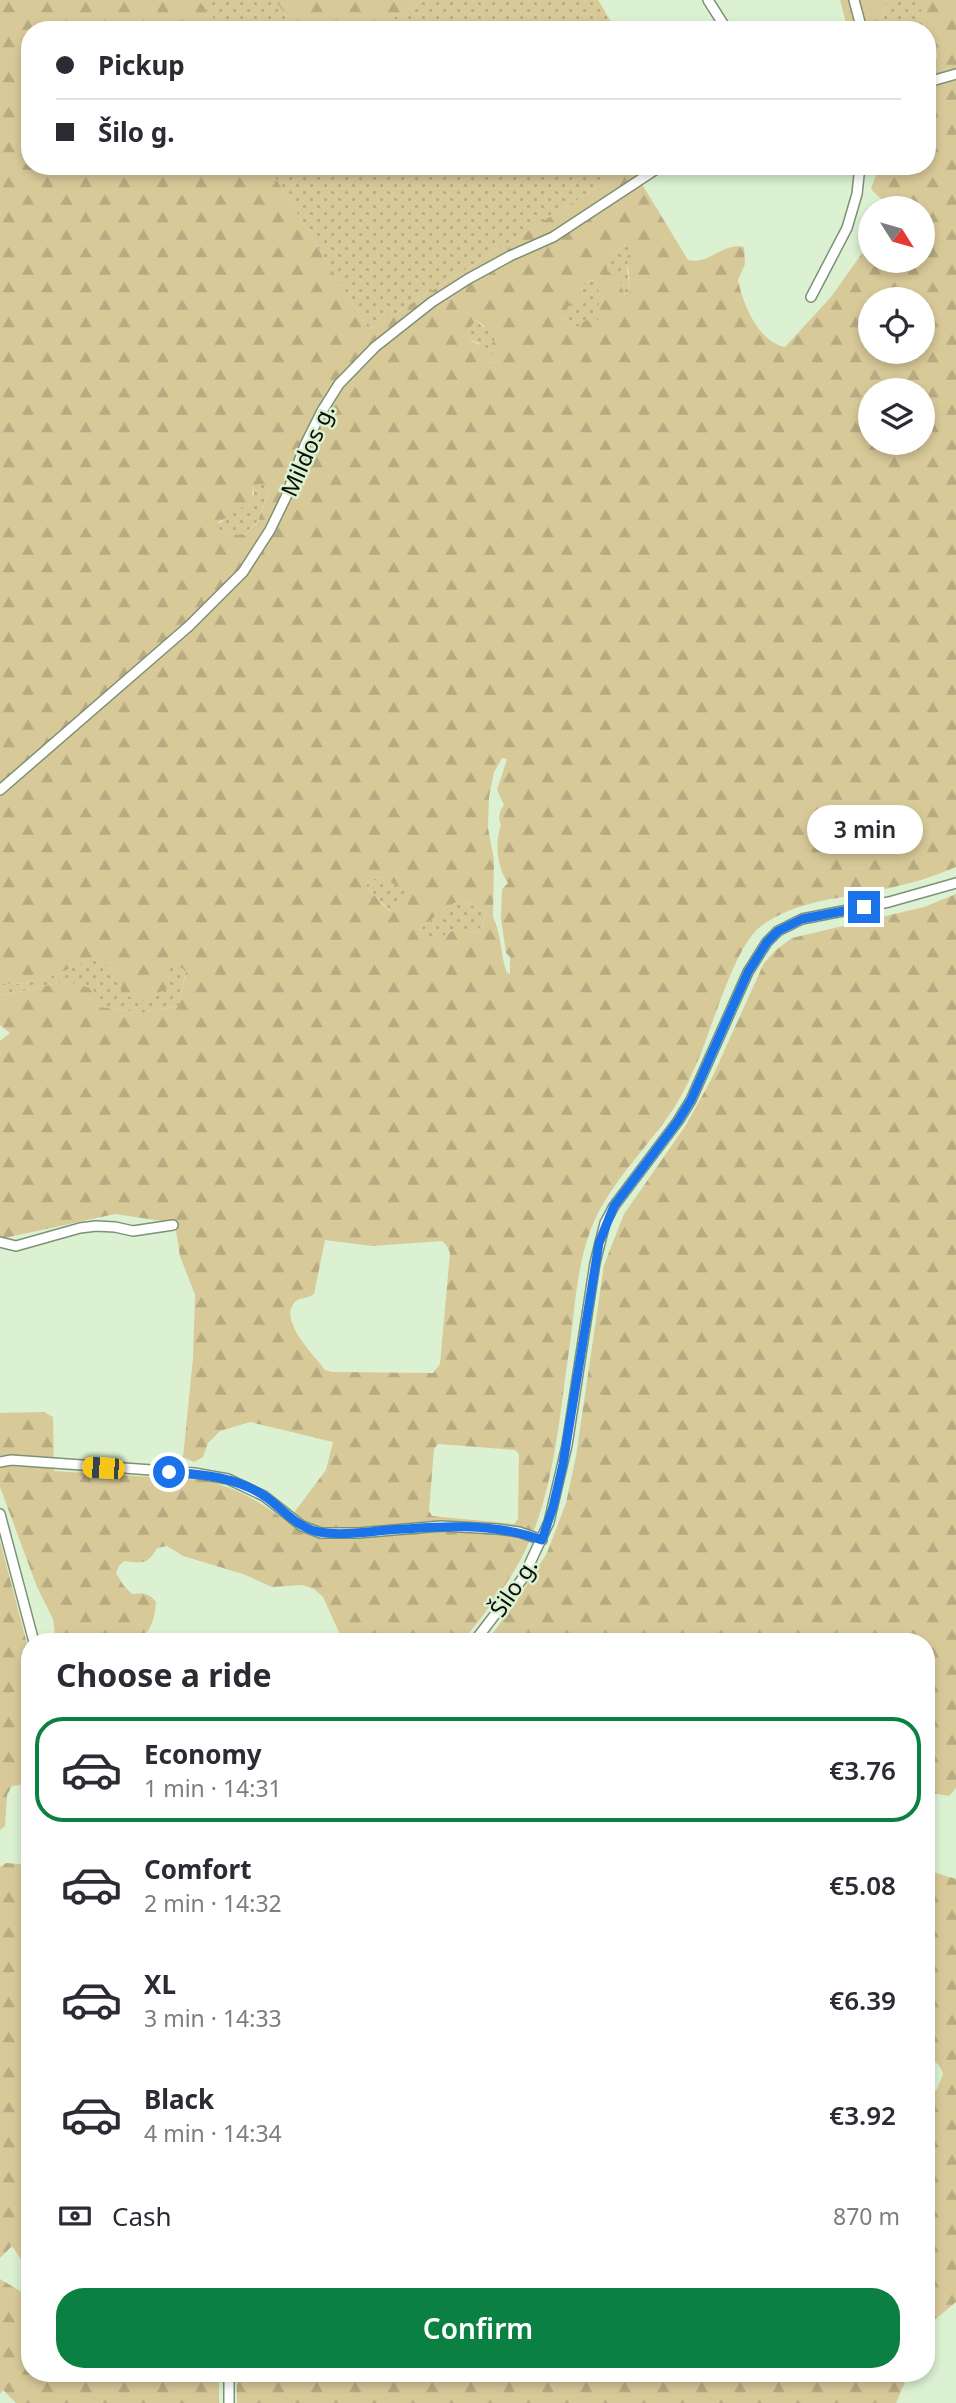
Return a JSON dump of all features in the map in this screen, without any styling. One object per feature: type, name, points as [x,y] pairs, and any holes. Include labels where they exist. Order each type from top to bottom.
[{"type":"street","points":[[708,0],[721,21]]},
{"type":"street","points":[[854,0],[860,21]]},
{"type":"street","points":[[936,80],[956,74]]},
{"type":"street","name":"Mildos g.","points":[[0,790],[189,626],[243,572],[271,530],[305,445],[330,396],[375,347],[397,328],[459,285],[500,261],[553,237],[648,175]]},
{"type":"street","points":[[811,297],[847,228],[853,211],[859,175]]},
{"type":"street","name":"Šilo g.","points":[[481,1633],[523,1578],[542,1540],[559,1483],[596,1263],[606,1223],[614,1206],[691,1100],[758,954],[778,931],[802,919],[889,902],[956,883]]},
{"type":"street","points":[[0,1241],[16,1246],[80,1228],[116,1227],[133,1231],[173,1225]]},
{"type":"street","points":[[0,1462],[11,1460],[194,1473],[228,1479],[264,1496],[302,1527],[321,1533],[358,1533],[441,1526],[519,1532],[542,1540]]},
{"type":"street","points":[[0,1514],[32,1633]]},
{"type":"street","points":[[229,2382],[229,2403]]},
{"type":"green space","points":[[0,0],[199,0],[215,21],[21,21],[21,175],[274,175],[369,330],[617,175],[636,175],[688,260],[703,259],[736,246],[744,247],[745,264],[738,280],[748,310],[767,338],[785,347],[831,297],[858,259],[858,273],[935,273],[935,196],[878,196],[871,188],[876,175],[936,175],[936,21],[921,21],[921,0],[956,0],[956,867],[903,885],[804,905],[774,918],[750,938],[732,971],[693,1073],[681,1096],[613,1188],[591,1229],[580,1271],[549,1482],[521,1559],[494,1602],[469,1633],[339,1633],[323,1597],[314,1589],[302,1585],[272,1587],[243,1574],[183,1556],[167,1546],[157,1548],[144,1562],[124,1561],[116,1573],[132,1594],[146,1594],[156,1602],[151,1625],[145,1633],[55,1633],[53,1619],[37,1587],[0,1487],[0,1413],[44,1412],[53,1417],[54,1471],[201,1480],[225,1486],[247,1496],[287,1522],[326,1470],[333,1442],[250,1422],[220,1431],[208,1443],[203,1457],[194,1462],[183,1457],[193,1358],[195,1295],[180,1256],[176,1231],[169,1222],[115,1214],[0,1239],[0,1041],[10,1033],[0,1025],[0,996],[68,981],[93,989],[100,1007],[142,1013],[179,1006],[186,970],[166,962],[168,988],[143,1001],[122,995],[118,973],[91,958],[59,973],[24,983],[0,983]],"holes":[[[625,246],[633,249],[627,257],[630,291],[624,295],[620,282],[606,269],[612,261],[613,253]],[[589,280],[596,281],[599,292],[604,297],[595,314],[600,322],[586,320],[577,327],[568,320],[561,319],[572,301],[579,304],[584,300],[580,290]],[[476,320],[495,331],[496,337],[491,345],[495,363],[490,362],[487,348],[469,340],[467,332]],[[263,484],[269,492],[257,523],[244,535],[218,529],[217,523],[229,516],[230,508],[235,511],[252,503],[253,485]],[[502,758],[507,759],[497,790],[504,805],[500,815],[498,856],[508,883],[502,889],[501,919],[506,953],[510,957],[510,974],[507,973],[493,917],[494,860],[488,828],[489,797],[494,772]],[[381,877],[408,892],[399,900],[399,909],[389,911],[367,887],[366,881]],[[461,900],[487,912],[481,927],[474,933],[457,928],[431,943],[420,929],[448,906]],[[325,1240],[372,1246],[442,1241],[447,1246],[450,1253],[440,1364],[433,1373],[325,1370],[300,1338],[291,1319],[294,1303],[314,1294]],[[438,1444],[515,1450],[519,1454],[518,1519],[514,1524],[432,1516],[429,1511],[434,1449]]]},
{"type":"green space","points":[[199,0],[275,0],[290,21],[215,21]]},
{"type":"green space","points":[[275,0],[423,0],[389,21],[290,21]]},
{"type":"green space","points":[[423,0],[598,0],[611,21],[389,21]]},
{"type":"green space","points":[[840,0],[887,0],[883,21],[846,21]]},
{"type":"green space","points":[[887,0],[921,0],[921,21],[883,20]]},
{"type":"green space","points":[[274,175],[617,175],[369,330]]},
{"type":"green space","points":[[625,246],[633,248],[627,269],[630,291],[623,295],[605,269],[609,266],[613,253]]},
{"type":"green space","points":[[589,280],[596,281],[599,292],[605,297],[597,307],[601,322],[577,327],[568,320],[561,319],[569,303]]},
{"type":"green space","points":[[476,320],[482,326],[496,331],[491,345],[496,363],[490,362],[479,343],[469,340],[467,332]]},
{"type":"green space","points":[[263,484],[269,492],[257,522],[244,535],[217,529],[217,523],[222,522],[230,507],[254,495],[253,485]]},
{"type":"green space","points":[[381,877],[409,892],[399,909],[390,911],[367,887],[366,881]]},
{"type":"green space","points":[[956,894],[956,1788],[949,1796],[935,1794],[935,1633],[493,1633],[547,1553],[566,1503],[576,1456],[604,1265],[624,1214],[686,1125],[711,1080],[764,963],[792,938],[924,907]]},
{"type":"green space","points":[[461,900],[487,912],[481,927],[474,933],[451,931],[431,944],[420,929],[448,906]]},
{"type":"green space","points":[[91,958],[118,973],[166,961],[186,969],[179,1006],[142,1013],[100,1007],[68,981],[0,996],[0,983],[36,981]]},
{"type":"green space","points":[[0,1541],[24,1633],[21,1633],[21,1785],[12,1786],[7,1795],[5,1826],[0,1830]]},
{"type":"green space","points":[[6,1863],[21,1864],[21,2259],[12,2246],[0,2258],[0,1867]]},
{"type":"green space","points":[[935,1873],[956,1879],[956,2302],[935,2320],[935,2091],[943,2074],[937,2064]]},
{"type":"green space","points":[[0,2279],[21,2292],[21,2382],[219,2382],[219,2403],[16,2403],[3,2390],[0,2394]]},
{"type":"green space","points":[[236,2382],[905,2382],[896,2403],[237,2403]]},
{"type":"route","points":[[169,1472],[228,1479],[264,1496],[302,1527],[321,1533],[358,1533],[441,1526],[519,1532],[542,1540],[563,1464],[599,1243],[614,1206],[691,1100],[748,972],[767,942],[778,931],[802,919],[864,907]]}]
